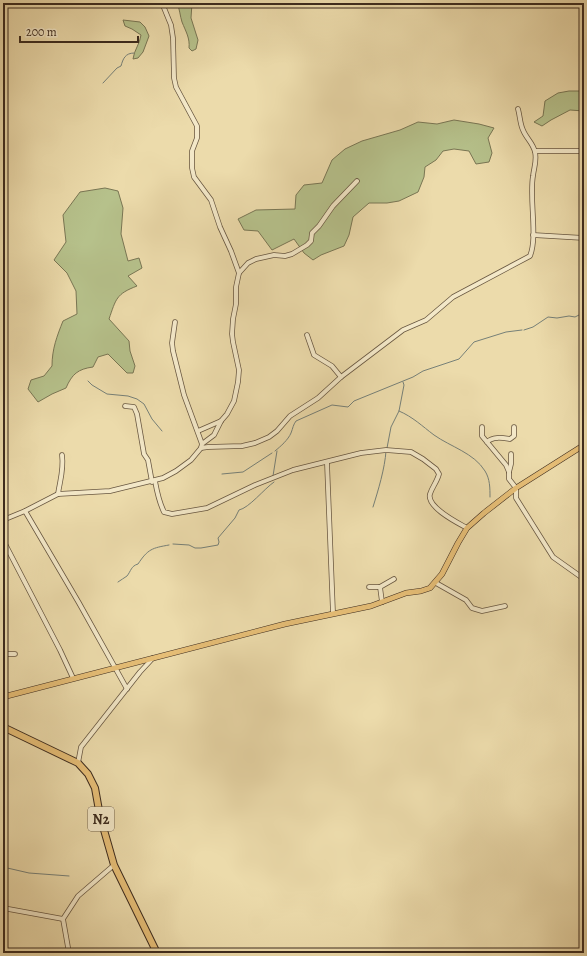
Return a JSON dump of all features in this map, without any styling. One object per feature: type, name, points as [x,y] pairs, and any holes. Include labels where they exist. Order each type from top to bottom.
[{"type":"highway","name":"N2","points":[[3,727],[78,764],[88,774],[93,782],[100,816],[114,865],[157,953]]},
{"type":"main road","points":[[3,697],[285,624],[364,608],[406,593],[430,588],[436,583],[442,574],[458,543],[468,528],[484,513],[516,488],[584,445]]},
{"type":"street","points":[[162,3],[171,25],[173,38],[174,78],[176,87],[197,126],[197,138],[192,151],[192,168],[194,177],[211,200],[220,227],[239,273]]},
{"type":"street","points":[[201,446],[242,446],[255,443],[269,437],[277,431],[290,416],[318,398],[341,377],[403,330],[426,320],[453,297],[527,259],[532,252],[533,176],[536,165],[535,151],[523,130],[518,109]]},
{"type":"street","points":[[535,151],[584,151]]},
{"type":"street","points":[[3,520],[25,511],[58,494],[110,491],[154,481],[176,471],[192,460],[201,446],[214,435],[234,401],[239,370],[232,334],[236,304],[236,287],[239,273],[248,263],[256,259],[285,256],[307,246],[312,233],[319,226],[333,206],[357,181]]},
{"type":"street","points":[[533,235],[584,238]]},
{"type":"street","points":[[175,322],[172,343],[173,351],[184,395],[198,432],[201,446]]},
{"type":"street","points":[[307,335],[314,355],[332,366],[341,377]]},
{"type":"street","points":[[125,406],[134,407],[137,414],[144,454],[148,460],[157,495],[164,512],[172,514],[207,508],[255,485],[304,467],[327,463],[361,453],[390,450],[411,452],[423,459],[436,470],[438,480],[430,494],[430,499],[434,507],[468,528]]},
{"type":"street","points":[[198,432],[221,421]]},
{"type":"street","points":[[482,427],[482,436],[506,465],[510,479],[516,488],[516,498],[553,557],[584,579]]},
{"type":"street","points":[[487,442],[490,439],[510,439],[514,436],[514,427]]},
{"type":"street","points":[[509,472],[511,454]]},
{"type":"street","points":[[58,494],[59,484],[62,478],[62,455]]},
{"type":"street","points":[[327,463],[333,614]]},
{"type":"street","points":[[25,511],[127,689]]},
{"type":"street","points":[[3,540],[73,678]]},
{"type":"street","points":[[369,587],[380,587],[394,579]]},
{"type":"street","points":[[436,583],[466,600],[472,608],[482,611],[505,606]]},
{"type":"street","points":[[380,587],[382,602]]},
{"type":"street","points":[[3,654],[15,654]]},
{"type":"street","points":[[78,764],[82,747],[153,658]]},
{"type":"street","points":[[69,953],[62,919],[78,896],[114,865]]},
{"type":"street","points":[[3,908],[62,919]]},
{"type":"green space","points":[[177,3],[192,3],[191,18],[198,40],[196,49],[192,51],[189,48],[188,38]]},
{"type":"green space","points":[[123,20],[140,22],[145,27],[149,36],[143,52],[138,58],[133,59],[141,35],[125,26]]},
{"type":"green space","points":[[584,91],[584,111],[570,110],[542,126],[534,122],[543,116],[545,101],[558,93]]},
{"type":"green space","points":[[454,120],[494,128],[488,138],[492,153],[489,162],[476,164],[469,151],[454,149],[443,151],[436,160],[425,167],[424,177],[418,192],[399,201],[369,203],[353,217],[349,235],[344,246],[321,255],[313,260],[304,253],[294,239],[272,250],[258,231],[244,230],[238,219],[256,210],[295,209],[296,195],[304,185],[322,183],[332,160],[345,149],[362,141],[400,130],[418,122],[437,124]]},
{"type":"green space","points":[[105,188],[118,191],[123,208],[121,234],[128,261],[139,258],[142,268],[128,276],[137,286],[125,292],[118,298],[109,319],[129,341],[130,351],[135,366],[133,373],[127,373],[108,354],[98,357],[93,367],[83,369],[76,373],[66,388],[38,402],[28,389],[31,380],[44,376],[52,366],[54,348],[63,321],[77,314],[76,291],[67,273],[54,260],[66,242],[63,215],[80,192]]},
{"type":"waterway","points":[[103,83],[117,68],[121,66],[126,55],[134,53]]},
{"type":"waterway","points":[[524,330],[533,327],[548,317],[575,317],[584,310]]},
{"type":"waterway","points":[[275,451],[288,438],[296,421],[332,405],[348,407],[354,401],[413,377],[423,371],[459,359],[474,342],[506,332],[522,330]]},
{"type":"waterway","points":[[88,381],[107,394],[128,396],[137,399],[144,404],[152,419],[162,431]]},
{"type":"waterway","points":[[387,448],[391,427],[399,411],[404,385],[403,382]]},
{"type":"waterway","points":[[399,411],[413,419],[434,435],[475,459],[487,474],[490,497]]},
{"type":"waterway","points":[[273,476],[277,451]]},
{"type":"waterway","points":[[373,507],[383,472],[386,451]]},
{"type":"waterway","points":[[222,474],[243,472],[272,453]]},
{"type":"waterway","points":[[173,544],[189,545],[195,548],[218,545],[218,538],[235,518],[239,510],[247,506],[274,482]]},
{"type":"waterway","points":[[118,582],[127,576],[132,567],[138,564],[148,552],[154,548],[169,545]]},
{"type":"waterway","points":[[3,867],[29,873],[69,876]]}]
